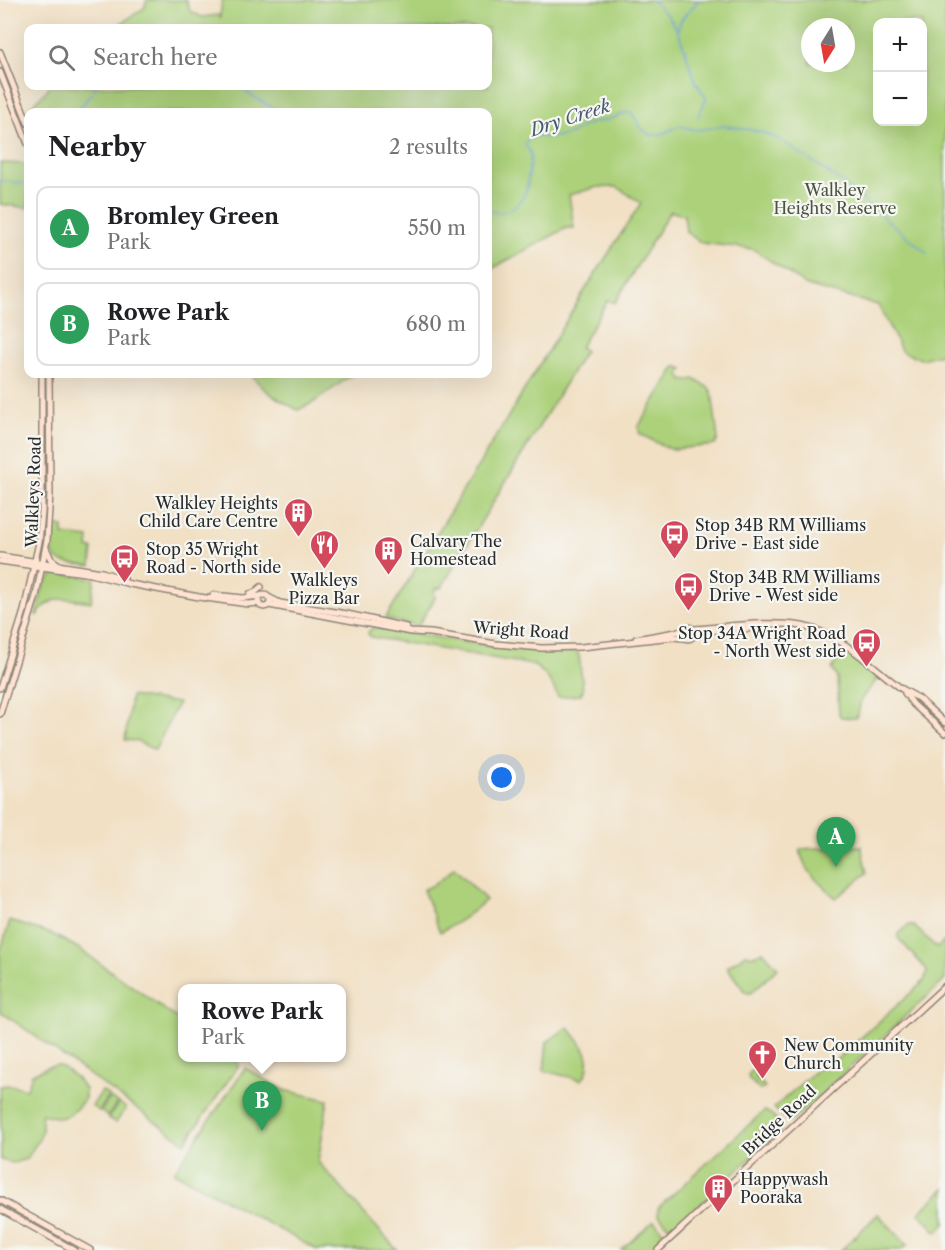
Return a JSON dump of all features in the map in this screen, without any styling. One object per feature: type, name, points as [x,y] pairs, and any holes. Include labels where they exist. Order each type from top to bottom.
[{"type":"main road","points":[[0,52],[24,113]]},
{"type":"main road","points":[[0,72],[24,134]]},
{"type":"main road","name":"Walkleys Road","points":[[0,688],[31,585],[38,550],[42,512],[42,378]]},
{"type":"main road","name":"Walkleys Road","points":[[0,714],[40,581],[46,547],[50,502],[49,378]]},
{"type":"main road","points":[[46,547],[51,559],[58,567]]},
{"type":"main road","points":[[22,562],[38,550]]},
{"type":"main road","points":[[0,559],[58,567],[136,585],[248,604],[259,603],[264,607],[269,602],[266,595],[243,598],[221,595]]},
{"type":"main road","points":[[22,562],[29,573],[31,585]]},
{"type":"main road","points":[[40,581],[58,567]]},
{"type":"main road","points":[[196,595],[251,594],[261,587]]},
{"type":"main road","points":[[259,603],[260,596]]},
{"type":"main road","name":"Wright Road","points":[[269,602],[347,614],[411,628],[419,632],[488,643],[542,648],[622,643],[654,635],[683,634]]},
{"type":"main road","points":[[693,632],[690,639],[683,634],[686,627],[693,632],[731,631],[776,624],[807,627],[831,637],[866,660],[902,689],[918,698],[945,723]]},
{"type":"main road","points":[[902,689],[913,704],[945,733]]},
{"type":"main road","name":"Bridge Road","points":[[658,1250],[945,986]]},
{"type":"main road","points":[[0,1200],[90,1250]]},
{"type":"main road","points":[[0,1209],[74,1250]]},
{"type":"green space","name":"Walkley Heights Reserve","points":[[147,0],[186,0],[190,11],[202,17],[219,15],[220,17],[222,0],[945,0],[945,353],[921,359],[902,352],[878,305],[807,286],[753,249],[702,243],[686,232],[684,215],[670,211],[615,303],[608,300],[580,347],[585,351],[441,588],[434,591],[435,598],[418,626],[385,619],[585,290],[641,203],[617,187],[598,187],[569,195],[574,228],[566,228],[492,269],[492,108],[30,108],[47,90],[492,90],[492,24],[120,24],[144,8]]},
{"type":"green space","points":[[0,163],[24,164],[24,207],[0,204]]},
{"type":"green space","points":[[676,366],[683,369],[680,373],[682,380],[694,379],[712,392],[718,439],[715,445],[667,448],[640,434],[638,427]]},
{"type":"green space","points":[[254,378],[347,378],[314,402],[298,410],[278,399]]},
{"type":"green space","points":[[53,525],[63,527],[63,535],[89,538],[88,548],[93,549],[91,566],[56,559],[52,548]]},
{"type":"green space","points":[[56,573],[95,579],[91,602],[55,600],[36,615],[44,586]]},
{"type":"green space","points":[[374,627],[510,649],[575,651],[579,655],[583,690],[580,695],[558,697],[542,671],[533,665],[371,637],[368,634]]},
{"type":"green space","points":[[844,649],[876,675],[876,681],[862,698],[855,718],[841,717],[839,714],[837,677],[832,669]]},
{"type":"green space","points":[[131,696],[178,703],[155,750],[136,741],[125,740]]},
{"type":"green space","points":[[861,846],[867,873],[836,898],[809,870],[804,863],[800,849]]},
{"type":"green space","points":[[454,868],[486,900],[464,918],[440,932],[423,890],[432,886]]},
{"type":"green space","points":[[10,921],[52,934],[78,948],[178,1019],[178,1062],[238,1062],[239,1065],[185,1143],[0,1011],[0,952]]},
{"type":"green space","points":[[911,925],[937,948],[945,941],[945,980],[793,1120],[787,1121],[774,1108],[824,1063],[833,1063],[924,981],[926,969],[898,938],[898,934]]},
{"type":"green space","points":[[763,951],[778,968],[752,992],[745,992],[727,967],[746,954],[754,956]]},
{"type":"green space","points":[[568,1027],[582,1045],[588,1058],[587,1072],[582,1080],[544,1071],[547,1042]]},
{"type":"green space","points":[[758,1064],[761,1066],[760,1071],[755,1076],[765,1087],[760,1090],[748,1075]]},
{"type":"green space","points":[[57,1065],[69,1072],[85,1089],[85,1098],[69,1115],[61,1118],[41,1114],[41,1134],[26,1159],[13,1163],[1,1160],[0,1086],[27,1089],[32,1074]]},
{"type":"green space","points":[[245,1068],[284,1090],[328,1100],[318,1162],[397,1250],[317,1250],[174,1172]]},
{"type":"green space","points":[[102,1091],[109,1096],[99,1111],[92,1106]]},
{"type":"green space","points":[[110,1098],[117,1103],[108,1116],[101,1111]]},
{"type":"green space","points":[[119,1103],[126,1108],[116,1123],[108,1118]]},
{"type":"green space","points":[[764,1111],[776,1118],[781,1130],[675,1228],[670,1228],[658,1215],[658,1208]]},
{"type":"green space","points":[[945,1188],[945,1224],[937,1232],[919,1213]]},
{"type":"green space","points":[[878,1214],[907,1245],[902,1250],[841,1250]]},
{"type":"green space","points":[[654,1221],[665,1237],[652,1250],[621,1250]]},
{"type":"waterway","points":[[652,0],[668,16],[678,31]]},
{"type":"waterway","points":[[698,117],[706,99],[696,82],[678,31],[683,17],[699,0]]},
{"type":"waterway","name":"Dry Creek","points":[[80,108],[94,90]]},
{"type":"waterway","name":"Dry Creek","points":[[246,90],[273,108]]},
{"type":"waterway","name":"Dry Creek","points":[[492,211],[511,209],[523,197],[531,157],[525,144],[530,138],[568,135],[589,124],[623,113],[632,113],[642,129],[650,135],[659,135],[679,126],[698,130],[723,126],[762,132],[782,141],[836,178],[927,253]]},
{"type":"waterway","name":"Dry Creek","points":[[0,181],[23,183]]},
{"type":"place","name":"Walkley Heights Child Care Centre","points":[[299,538]]},
{"type":"place","name":"Stop 34B RM Williams Drive - East side","points":[[674,560]]},
{"type":"place","name":"Walkleys Pizza Bar","points":[[324,570]]},
{"type":"place","name":"Calvary The Homestead","points":[[389,576]]},
{"type":"place","name":"Stop 35 Wright Road - North side","points":[[125,584]]},
{"type":"place","name":"Stop 34B RM Williams Drive - West side","points":[[688,612]]},
{"type":"place","name":"Stop 34A Wright Road - North West side","points":[[867,668]]},
{"type":"place","name":"Bromley Green","points":[[836,867]]},
{"type":"place","name":"New Community Church","points":[[763,1080]]},
{"type":"place","name":"Rowe Park","points":[[262,1131]]},
{"type":"place","name":"Happywash Pooraka","points":[[719,1214]]}]
